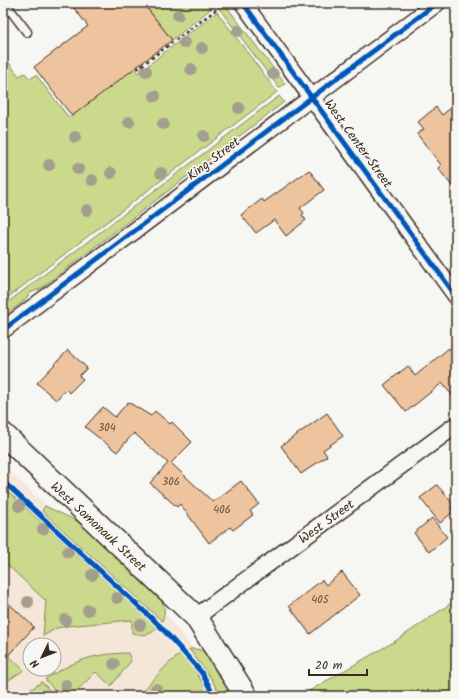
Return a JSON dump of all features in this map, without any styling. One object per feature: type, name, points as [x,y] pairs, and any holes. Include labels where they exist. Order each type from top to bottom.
[{"type":"street","name":"West Center Street","points":[[243,3],[313,97],[456,296]]},
{"type":"street","name":"King Street","points":[[3,330],[437,3]]},
{"type":"street","name":"West Street","points":[[196,617],[456,425]]},
{"type":"street","name":"West Somonauk Street","points":[[3,434],[196,617],[246,696]]},
{"type":"lane","points":[[5,3],[27,32]]},
{"type":"path","points":[[137,69],[217,9]]},
{"type":"shaded area","points":[[3,466],[165,614],[216,676],[224,696],[3,696]]},
{"type":"green space","points":[[143,3],[211,3],[213,7],[172,40]]},
{"type":"green space","points":[[215,3],[224,3],[285,84],[279,88]]},
{"type":"green space","points":[[217,12],[277,92],[3,301],[3,55],[19,76],[25,73],[30,79],[36,75],[69,118],[134,68],[138,73]]},
{"type":"green space","points":[[279,96],[284,102],[40,289],[30,293],[24,301],[3,317],[3,306]]},
{"type":"green space","points":[[3,487],[157,628],[148,634],[142,635],[132,633],[132,620],[67,626],[57,628],[43,636],[46,601],[3,561]]},
{"type":"green space","points":[[45,506],[79,522],[157,594],[164,607],[164,617],[162,621],[42,511]]},
{"type":"green space","points":[[456,600],[456,696],[313,696],[309,691],[397,640]]},
{"type":"green space","points":[[189,649],[197,649],[206,652],[235,696],[221,696],[210,677]]},
{"type":"green space","points":[[128,653],[131,661],[111,686],[96,672],[71,696],[59,696],[45,679],[48,677],[62,677],[62,669],[85,659]]},
{"type":"green space","points":[[182,653],[211,696],[138,696],[169,663]]},
{"type":"green space","points":[[9,656],[22,668],[22,671],[3,684],[3,663]]},
{"type":"green space","points":[[42,682],[55,696],[20,696]]},
{"type":"building","points":[[70,3],[143,3],[172,40],[72,116],[34,67],[88,26]]},
{"type":"building","points":[[456,104],[456,191],[438,168],[441,165],[417,134],[424,129],[418,122],[436,107],[442,115]]},
{"type":"building","points":[[309,170],[324,190],[300,208],[304,213],[302,215],[306,220],[286,236],[274,220],[256,233],[241,215],[262,199],[264,202]]},
{"type":"building","points":[[449,348],[456,357],[456,400],[442,383],[406,412],[384,385],[408,366],[415,376]]},
{"type":"building","points":[[68,350],[87,368],[79,376],[83,379],[69,393],[66,389],[56,400],[37,383]]},
{"type":"building","points":[[128,402],[151,416],[155,411],[170,424],[172,422],[192,442],[171,463],[213,502],[241,481],[259,504],[250,511],[253,515],[233,530],[230,527],[209,543],[180,504],[177,507],[150,483],[168,463],[134,433],[117,452],[85,427],[103,407],[115,417]]},
{"type":"building","points":[[327,413],[343,436],[323,450],[327,456],[301,474],[281,446]]},
{"type":"building","points":[[437,485],[454,505],[451,507],[454,511],[440,523],[420,498]]},
{"type":"building","points":[[432,518],[447,537],[429,552],[414,533]]},
{"type":"building","points":[[342,572],[360,595],[310,634],[289,606],[322,580],[326,585]]},
{"type":"building","points":[[3,598],[34,627],[25,637],[22,637],[22,640],[3,661]]},
{"type":"cycle path","points":[[243,3],[456,296]]},
{"type":"cycle path","points":[[3,330],[437,3]]},
{"type":"cycle path","points":[[3,481],[159,625],[202,673],[214,696]]}]
